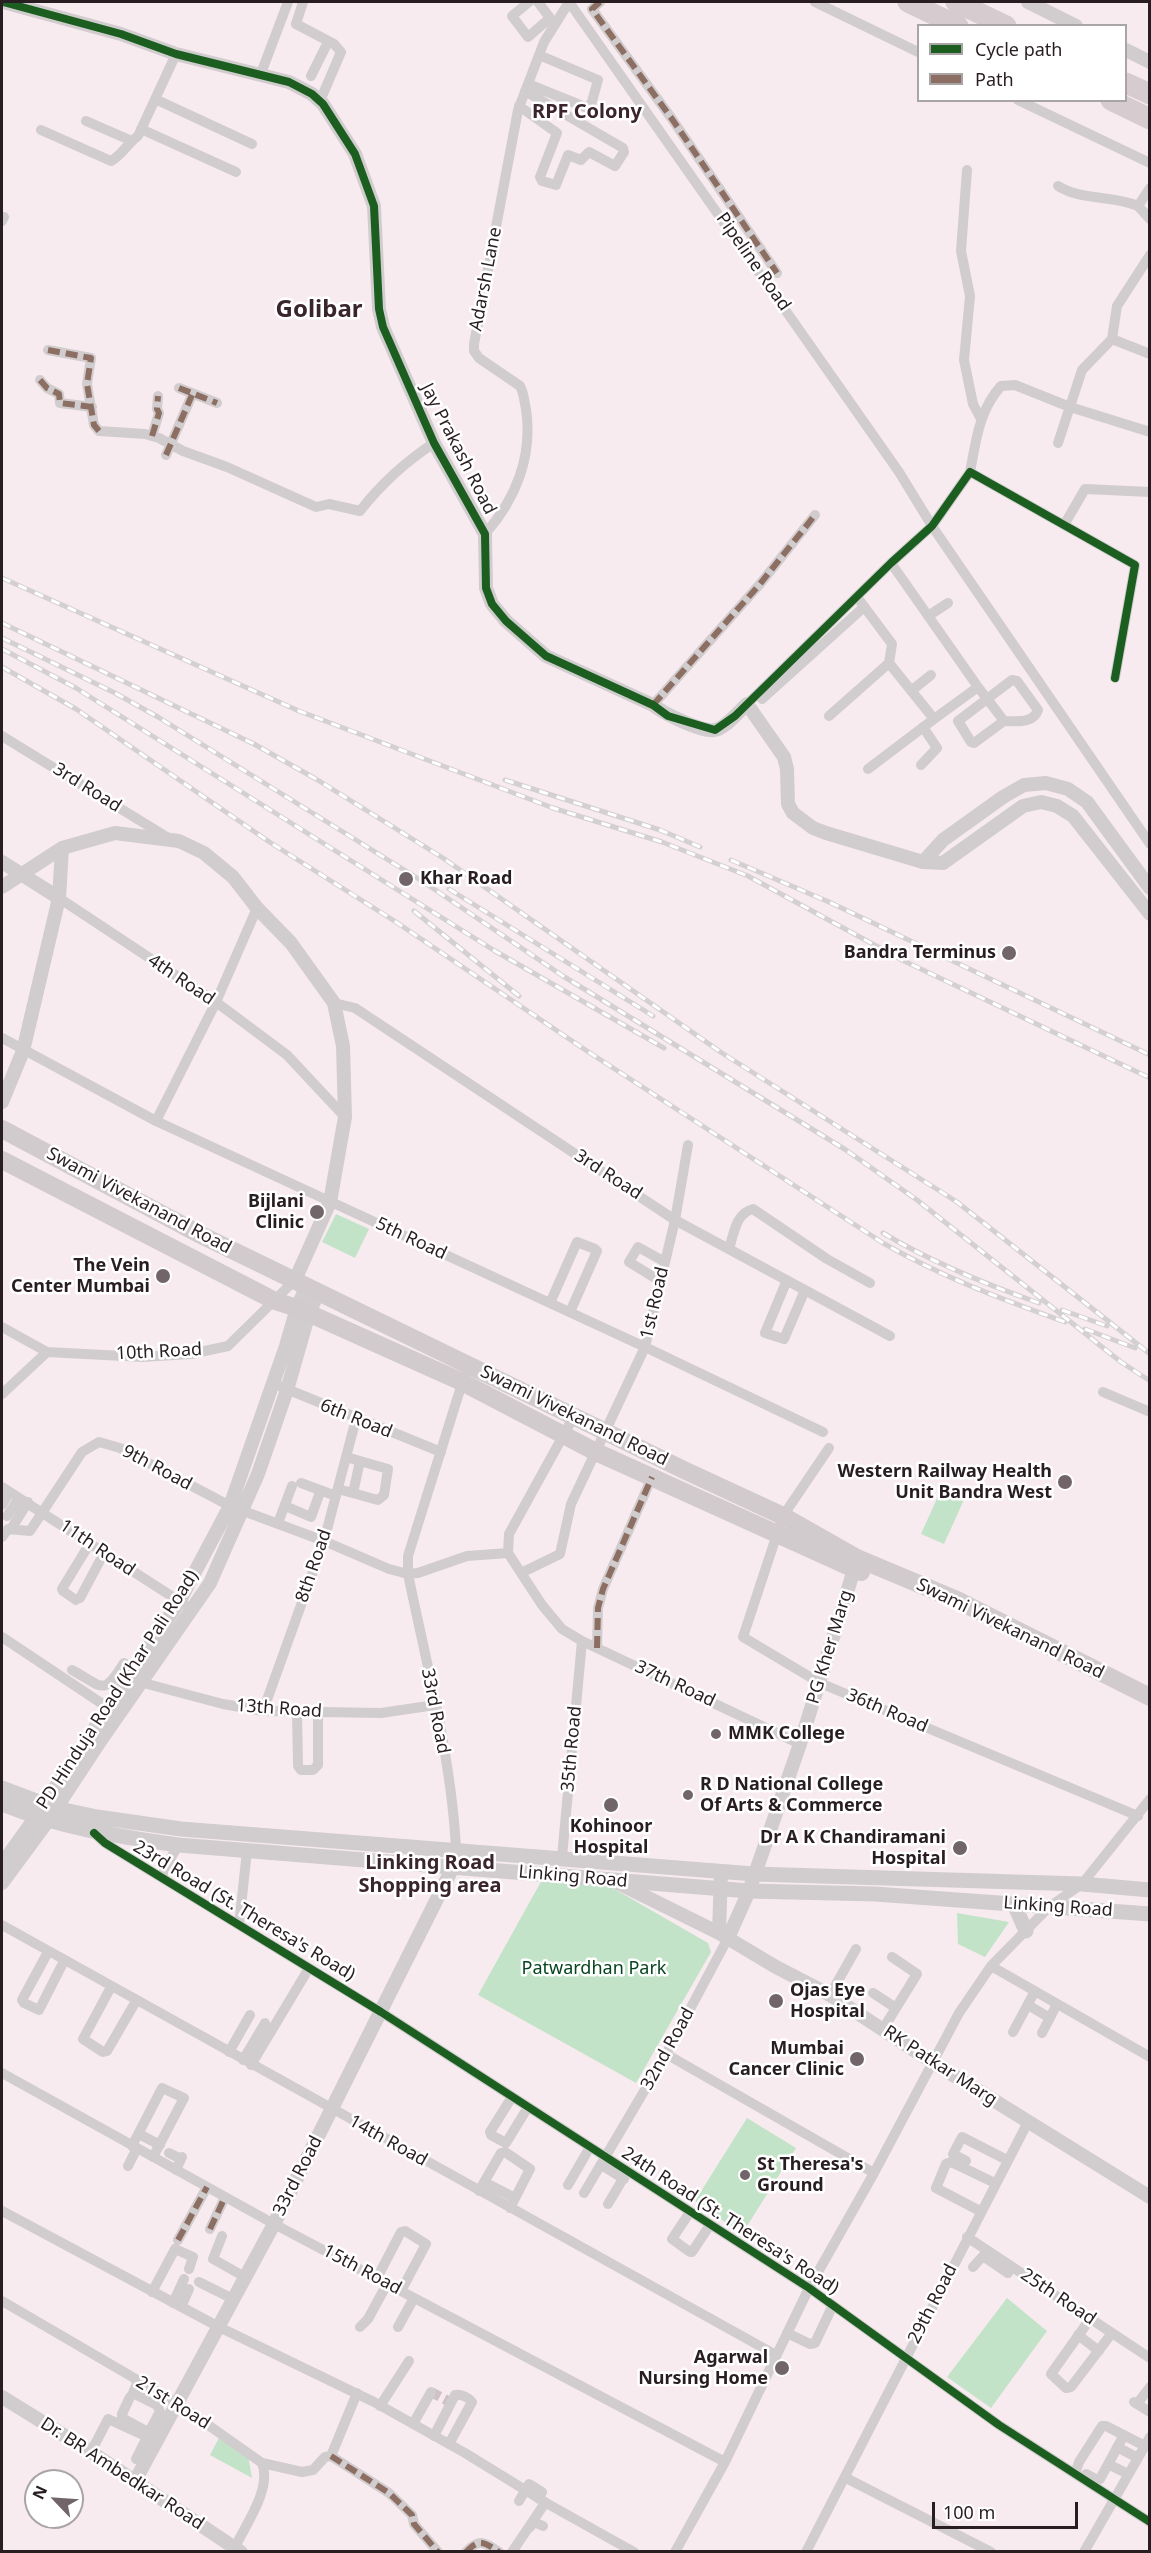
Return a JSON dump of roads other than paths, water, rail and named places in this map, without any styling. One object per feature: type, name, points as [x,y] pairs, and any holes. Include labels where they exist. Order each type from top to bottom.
[{"type":"highway","points":[[908,2],[954,24]]},
{"type":"highway","points":[[956,2],[1002,24]]},
{"type":"highway","points":[[1127,84],[1149,94]]},
{"type":"highway","points":[[1115,102],[1149,119]]},
{"type":"main road","name":"Swami Vivekanand Road","points":[[2,1129],[201,1235],[606,1432],[855,1563],[1149,1710]]},
{"type":"main road","name":"Swami Vivekanand Road","points":[[2,1160],[275,1301],[303,1310],[462,1382],[596,1452],[652,1477],[779,1524]]},
{"type":"main road","name":"Swami Vivekanand Road","points":[[855,1563],[957,1600],[1149,1697]]},
{"type":"main road","name":"Linking Road","points":[[2,1788],[45,1813],[94,1833],[178,1845],[749,1891],[875,1894],[1149,1914]]},
{"type":"main road","name":"Linking Road","points":[[2,1804],[45,1813],[97,1817],[181,1829],[562,1857],[754,1874],[1082,1884],[1149,1890]]},
{"type":"main road","points":[[178,1845],[181,1829]]},
{"type":"main road","points":[[1014,1904],[1026,1931]]},
{"type":"street","name":"Jay Prakash Road","points":[[3,2],[121,34],[176,54],[289,82],[312,93],[320,101],[355,154],[374,206],[379,309],[383,327],[434,443],[484,534],[486,588],[492,604],[506,621],[546,656],[652,705],[668,716],[711,731],[719,728],[753,702],[891,563],[932,526],[970,472]]},
{"type":"street","points":[[260,76],[288,2]]},
{"type":"street","points":[[303,2],[296,24],[339,48],[340,56],[320,101]]},
{"type":"street","points":[[529,2],[512,16],[527,36],[533,34],[550,18],[538,2]]},
{"type":"street","name":"Adarsh Lane","points":[[484,534],[500,516],[516,489],[528,447],[527,418],[523,392],[516,382],[479,358],[474,351],[474,344],[519,106],[544,42],[569,2]]},
{"type":"street","name":"Pipeline Road","points":[[569,2],[899,472],[932,526],[1149,844]]},
{"type":"street","points":[[815,2],[917,52]]},
{"type":"street","points":[[1028,2],[1072,24]]},
{"type":"street","points":[[593,4],[777,273]]},
{"type":"street","points":[[533,34],[544,42]]},
{"type":"street","points":[[311,76],[328,42]]},
{"type":"street","points":[[1127,51],[1149,62]]},
{"type":"street","points":[[41,130],[111,161],[115,160],[138,136],[176,54]]},
{"type":"street","points":[[526,88],[585,107],[591,105],[598,80],[539,55]]},
{"type":"street","points":[[519,106],[557,133],[540,177],[548,184],[555,186],[557,184],[568,155],[581,160],[589,152],[615,166],[624,152],[623,148],[526,88]]},
{"type":"street","points":[[155,99],[252,144]]},
{"type":"street","points":[[1022,102],[1149,164]]},
{"type":"street","points":[[86,122],[132,141]]},
{"type":"street","points":[[141,129],[236,172]]},
{"type":"street","points":[[967,170],[961,251],[970,296],[964,360],[973,404],[981,419]]},
{"type":"street","points":[[1058,186],[1071,194],[1116,199],[1138,206],[1149,219]]},
{"type":"street","points":[[1138,206],[1149,188]]},
{"type":"street","points":[[1058,443],[1082,370],[1112,339],[1117,306],[1149,255]]},
{"type":"street","points":[[1112,339],[1149,354]]},
{"type":"street","points":[[48,350],[90,356],[87,384],[94,425],[99,431],[152,436],[168,450],[227,467],[316,507],[329,504],[360,511],[394,473],[412,457],[434,443]]},
{"type":"street","points":[[40,380],[58,394],[60,403],[92,407]]},
{"type":"street","points":[[1115,678],[1135,565],[970,472],[981,419],[990,398],[1001,386],[1015,385],[1070,407],[1149,432]]},
{"type":"street","points":[[179,388],[217,404]]},
{"type":"street","points":[[168,450],[192,395]]},
{"type":"street","points":[[152,436],[159,413],[156,409],[158,396]]},
{"type":"street","points":[[1064,525],[1085,489],[1149,492]]},
{"type":"street","points":[[652,705],[759,584],[815,515]]},
{"type":"street","points":[[891,563],[1004,721]]},
{"type":"street","points":[[829,717],[889,663],[892,644],[857,597]]},
{"type":"street","points":[[928,616],[948,603]]},
{"type":"street","points":[[864,607],[753,702],[784,757],[788,770],[788,804],[801,820],[826,833],[923,862],[942,863],[1023,806],[1041,802],[1057,806],[1073,816],[1149,914]]},
{"type":"street","points":[[889,663],[934,719]]},
{"type":"street","points":[[911,691],[931,675]]},
{"type":"street","points":[[1015,680],[1038,710],[1037,715],[1030,720],[1004,721],[974,743],[971,742],[958,721],[1015,680]]},
{"type":"street","points":[[868,769],[978,687]]},
{"type":"street","points":[[921,765],[937,748],[923,728]]},
{"type":"street","name":"3rd Road","points":[[2,736],[172,840]]},
{"type":"street","points":[[923,862],[943,840],[1003,797],[1024,785],[1046,783],[1068,789],[1087,802],[1149,888]]},
{"type":"street","points":[[2,888],[62,848],[115,833],[179,841],[204,853],[233,877],[257,908],[291,943],[334,1003],[343,1046],[345,1117],[330,1202],[307,1285],[287,1390],[244,1510],[220,1563],[193,1610],[141,1684],[111,1698]]},
{"type":"street","points":[[2,1102],[23,1051],[59,898],[62,848]]},
{"type":"street","name":"4th Road","points":[[2,862],[216,1002],[287,1055],[345,1117]]},
{"type":"street","points":[[156,1121],[216,1002],[257,908]]},
{"type":"street","name":"3rd Road","points":[[334,1003],[355,1008],[675,1220],[890,1336]]},
{"type":"street","name":"5th Road","points":[[2,1038],[156,1121],[570,1312],[823,1432]]},
{"type":"street","name":"1st Road","points":[[521,1573],[560,1554],[571,1504],[645,1347],[658,1278],[665,1262],[675,1220],[688,1145]]},
{"type":"street","points":[[729,1249],[740,1216],[744,1211],[753,1209],[827,1259],[870,1283]]},
{"type":"street","points":[[550,1303],[578,1242],[595,1249],[597,1251],[570,1312]]},
{"type":"street","points":[[658,1278],[629,1263],[637,1247],[665,1262]]},
{"type":"street","points":[[787,1280],[765,1333],[784,1339],[805,1290]]},
{"type":"street","name":"10th Road","points":[[2,1327],[47,1352],[142,1357],[191,1354],[228,1346],[275,1301],[307,1285]]},
{"type":"street","name":"PD Hinduja Road (Khar Pali Road)","points":[[2,1864],[45,1813],[111,1698],[126,1667],[179,1602],[230,1506],[272,1383],[303,1310]]},
{"type":"street","points":[[2,1394],[47,1352]]},
{"type":"street","points":[[408,1574],[408,1556],[469,1365]]},
{"type":"street","name":"6th Road","points":[[272,1383],[441,1452]]},
{"type":"street","points":[[1104,1392],[1149,1412]]},
{"type":"street","points":[[230,1506],[324,1541],[389,1569],[408,1574],[418,1573],[467,1556],[508,1553],[509,1534],[574,1416]]},
{"type":"street","name":"8th Road","points":[[264,1711],[324,1541],[356,1419]]},
{"type":"street","name":"9th Road","points":[[17,1496],[99,1442],[120,1448],[230,1506]]},
{"type":"street","points":[[779,1524],[829,1448]]},
{"type":"street","points":[[285,1526],[296,1484],[336,1497],[353,1493],[378,1500],[384,1495],[388,1469],[346,1458]]},
{"type":"street","points":[[353,1493],[360,1461]]},
{"type":"street","points":[[597,1648],[598,1608],[603,1589],[652,1477]]},
{"type":"street","points":[[291,1507],[310,1517],[314,1511],[318,1493]]},
{"type":"street","points":[[2,1505],[17,1496]]},
{"type":"street","points":[[2,1537],[17,1496]]},
{"type":"street","points":[[9,1520],[17,1496]]},
{"type":"street","points":[[9,1520],[30,1531],[17,1496]]},
{"type":"street","name":"11th Road","points":[[17,1496],[87,1548],[193,1610]]},
{"type":"street","points":[[285,1526],[291,1507]]},
{"type":"street","points":[[314,1511],[330,1518]]},
{"type":"street","name":"36th Road","points":[[779,1524],[742,1637],[820,1683],[1138,1816]]},
{"type":"street","points":[[87,1548],[62,1588],[63,1592],[78,1599],[100,1556]]},
{"type":"street","name":"37th Road","points":[[508,1553],[562,1629],[582,1641],[800,1744]]},
{"type":"street","name":"PG Kher Marg","points":[[724,1936],[749,1891],[820,1683],[855,1563]]},
{"type":"street","name":"33rd Road","points":[[408,1574],[435,1706],[455,1826],[456,1850]]},
{"type":"street","points":[[2,1637],[71,1671],[111,1698]]},
{"type":"street","name":"35th Road","points":[[562,1857],[582,1641]]},
{"type":"street","name":"13th Road","points":[[126,1667],[141,1684],[223,1704],[264,1711],[381,1713],[435,1706]]},
{"type":"street","points":[[71,1671],[111,1698]]},
{"type":"street","points":[[297,1712],[298,1767],[301,1770],[314,1770],[318,1766],[318,1713]]},
{"type":"street","points":[[675,2552],[725,2462],[776,2355],[959,2013],[991,1966],[1049,1907],[1082,1884],[1138,1816],[1149,1799]]},
{"type":"street","name":"23rd Road (St. Theresa's Road)","points":[[94,1833],[105,1843],[381,2012]]},
{"type":"street","points":[[161,1877],[178,1845]]},
{"type":"street","name":"PD Hinduja Road (Khar Pali Road)","points":[[2,1883],[13,1849]]},
{"type":"street","points":[[239,1925],[247,1851]]},
{"type":"street","name":"33rd Road","points":[[135,2481],[149,2437],[177,2403],[246,2277],[453,1867]]},
{"type":"street","points":[[721,1871],[724,1936]]},
{"type":"street","name":"RK Patkar Marg","points":[[612,1880],[724,1936],[830,1995],[932,2062],[1149,2197]]},
{"type":"street","name":"14th Road","points":[[2,1925],[54,1959],[121,1996],[482,2186],[776,2355]]},
{"type":"street","name":"32nd Road","points":[[586,2192],[666,2054],[724,1936]]},
{"type":"street","points":[[830,1995],[856,1949]]},
{"type":"street","points":[[883,2029],[917,1974],[892,1957]]},
{"type":"street","points":[[991,1966],[1149,2055]]},
{"type":"street","points":[[247,2063],[309,1968]]},
{"type":"street","points":[[1013,2032],[1035,1991]]},
{"type":"street","points":[[873,1994],[896,2008]]},
{"type":"street","points":[[121,1996],[105,2053],[83,2041],[83,2037],[121,1996]]},
{"type":"street","points":[[1042,2033],[1057,2004]]},
{"type":"street","points":[[1028,2006],[1050,2018]]},
{"type":"street","name":"24th Road (St. Theresa's Road)","points":[[381,2012],[510,2100],[590,2147],[625,2175],[808,2295],[832,2308],[999,2425],[1077,2472],[1149,2522]]},
{"type":"street","points":[[229,2052],[250,2015]]},
{"type":"street","points":[[247,2063],[265,2023]]},
{"type":"street","points":[[666,2054],[874,2173]]},
{"type":"street","name":"15th Road","points":[[2,2073],[153,2157],[167,2156],[176,2170],[274,2224],[725,2462]]},
{"type":"street","points":[[128,2166],[139,2134],[162,2089],[174,2093],[184,2101],[153,2157]]},
{"type":"street","points":[[510,2100],[490,2135],[506,2143],[526,2110]]},
{"type":"street","name":"29th Road","points":[[806,2552],[846,2478],[967,2236],[1028,2122]]},
{"type":"street","points":[[139,2134],[160,2145]]},
{"type":"street","points":[[997,2180],[953,2154],[959,2139],[963,2138],[1007,2160]]},
{"type":"street","points":[[568,2185],[590,2147]]},
{"type":"street","points":[[482,2186],[501,2153],[505,2152],[530,2168],[512,2203]]},
{"type":"street","points":[[167,2156],[182,2158],[176,2170]]},
{"type":"street","points":[[980,2211],[936,2188],[946,2164],[951,2162],[997,2180]]},
{"type":"street","points":[[608,2204],[625,2175]]},
{"type":"street","points":[[178,2240],[207,2187]]},
{"type":"street","points":[[210,2229],[225,2197]]},
{"type":"street","points":[[2,2211],[154,2289],[177,2305],[219,2327],[451,2441],[544,2502],[634,2552]]},
{"type":"street","points":[[377,2278],[401,2232],[405,2231],[426,2244],[401,2291]]},
{"type":"street","points":[[222,2236],[213,2259],[246,2277]]},
{"type":"street","name":"25th Road","points":[[967,2236],[1005,2268],[1101,2326],[1116,2340],[1149,2358]]},
{"type":"street","points":[[154,2289],[175,2249],[192,2257],[190,2280],[177,2305]]},
{"type":"street","points":[[958,2255],[974,2266],[982,2256],[1005,2268]]},
{"type":"street","points":[[190,2280],[233,2300]]},
{"type":"street","points":[[360,2327],[368,2319],[387,2284]]},
{"type":"street","points":[[154,2289],[166,2292]]},
{"type":"street","points":[[398,2327],[414,2298]]},
{"type":"street","name":"21st Road","points":[[2,2301],[177,2403],[262,2463]]},
{"type":"street","points":[[789,2333],[810,2344],[815,2343],[832,2308]]},
{"type":"street","points":[[1090,2319],[1051,2377],[1066,2388],[1071,2388],[1099,2350],[1116,2340]]},
{"type":"street","points":[[1088,2342],[1101,2326]]},
{"type":"street","points":[[1078,2335],[1099,2350]]},
{"type":"street","points":[[380,2406],[409,2361]]},
{"type":"street","points":[[136,2459],[159,2414],[157,2405],[133,2393],[138,2381]]},
{"type":"street","points":[[1149,2387],[1136,2403],[1149,2412]]},
{"type":"street","points":[[414,2422],[431,2392]]},
{"type":"street","points":[[332,2456],[357,2393]]},
{"type":"street","points":[[434,2432],[455,2395],[461,2395],[472,2402],[451,2441]]},
{"type":"street","name":"Dr. BR Ambedkar Road","points":[[2,2397],[91,2452],[238,2549]]},
{"type":"street","points":[[130,2397],[122,2418],[149,2437]]},
{"type":"street","points":[[434,2432],[448,2401]]},
{"type":"street","points":[[91,2452],[108,2419],[149,2437]]},
{"type":"street","points":[[1119,2443],[1100,2479],[1097,2480],[1077,2472],[1078,2463],[1102,2426],[1106,2426],[1119,2443],[1142,2451]]},
{"type":"street","points":[[1119,2443],[1142,2451]]},
{"type":"street","points":[[1084,2552],[1142,2451]]},
{"type":"street","points":[[262,2463],[302,2472],[313,2470],[325,2457],[332,2456],[389,2493],[412,2515],[414,2524],[438,2552]]},
{"type":"street","points":[[238,2549],[261,2491],[265,2470],[262,2463]]},
{"type":"street","points":[[1107,2466],[1127,2477]]},
{"type":"street","points":[[846,2478],[991,2552]]},
{"type":"street","points":[[504,2492],[510,2481]]},
{"type":"street","points":[[519,2501],[525,2490]]},
{"type":"street","points":[[514,2552],[533,2522],[539,2524],[544,2502]]},
{"type":"street","points":[[514,2552],[544,2502]]},
{"type":"street","points":[[466,2552],[478,2543],[484,2543],[499,2552]]},
{"type":"tunnel","points":[[431,2392],[448,2401]]},
{"type":"railway","points":[[2,578],[299,711],[553,808],[662,842],[748,876],[902,960],[1150,1078]]},
{"type":"railway","points":[[2,623],[254,744],[316,779],[443,858],[722,1053],[957,1202],[1150,1354]]},
{"type":"railway","points":[[2,638],[115,693],[158,717],[422,881],[563,976],[846,1150],[917,1200],[1121,1362],[1150,1381]]},
{"type":"railway","points":[[2,649],[76,688],[495,951],[664,1048]]},
{"type":"railway","points":[[2,667],[76,709],[271,843],[396,922],[587,1051],[883,1243],[950,1277],[1065,1322]]},
{"type":"railway","points":[[505,780],[660,830],[700,847]]},
{"type":"railway","points":[[731,860],[829,902],[1150,1055]]},
{"type":"railway","points":[[449,889],[653,1016]]},
{"type":"railway","points":[[414,911],[519,996]]},
{"type":"railway","points":[[883,1233],[960,1272],[1039,1303]]},
{"type":"railway","points":[[1062,1310],[1107,1326]]},
{"type":"railway","points":[[1085,1329],[1135,1348]]},
{"type":"place","name":"Khar Road","points":[[406,879]]},
{"type":"place","name":"Bandra Terminus","points":[[1009,953]]},
{"type":"place","name":"Bijlani Clinic","points":[[317,1212]]},
{"type":"place","name":"The Vein Center Mumbai","points":[[163,1276]]},
{"type":"place","name":"Western Railway Health Unit Bandra West","points":[[1065,1482]]},
{"type":"place","name":"MMK College","points":[[716,1734]]},
{"type":"place","name":"R D National College Of Arts & Commerce","points":[[688,1795]]},
{"type":"place","name":"Kohinoor Hospital","points":[[611,1805]]},
{"type":"place","name":"Dr A K Chandiramani Hospital","points":[[960,1848]]},
{"type":"place","name":"Ojas Eye Hospital","points":[[776,2001]]},
{"type":"place","name":"Mumbai Cancer Clinic","points":[[857,2059]]},
{"type":"place","name":"St Theresa's Ground","points":[[745,2175]]},
{"type":"place","name":"Agarwal Nursing Home","points":[[782,2368]]},
{"type":"district","name":"RPF Colony","points":[[587,112]]},
{"type":"district","name":"Golibar","points":[[319,310]]},
{"type":"district","name":"Linking Road Shopping area","points":[[430,1874]]},
{"type":"park label","name":"Patwardhan Park","points":[[594,1969]]}]
